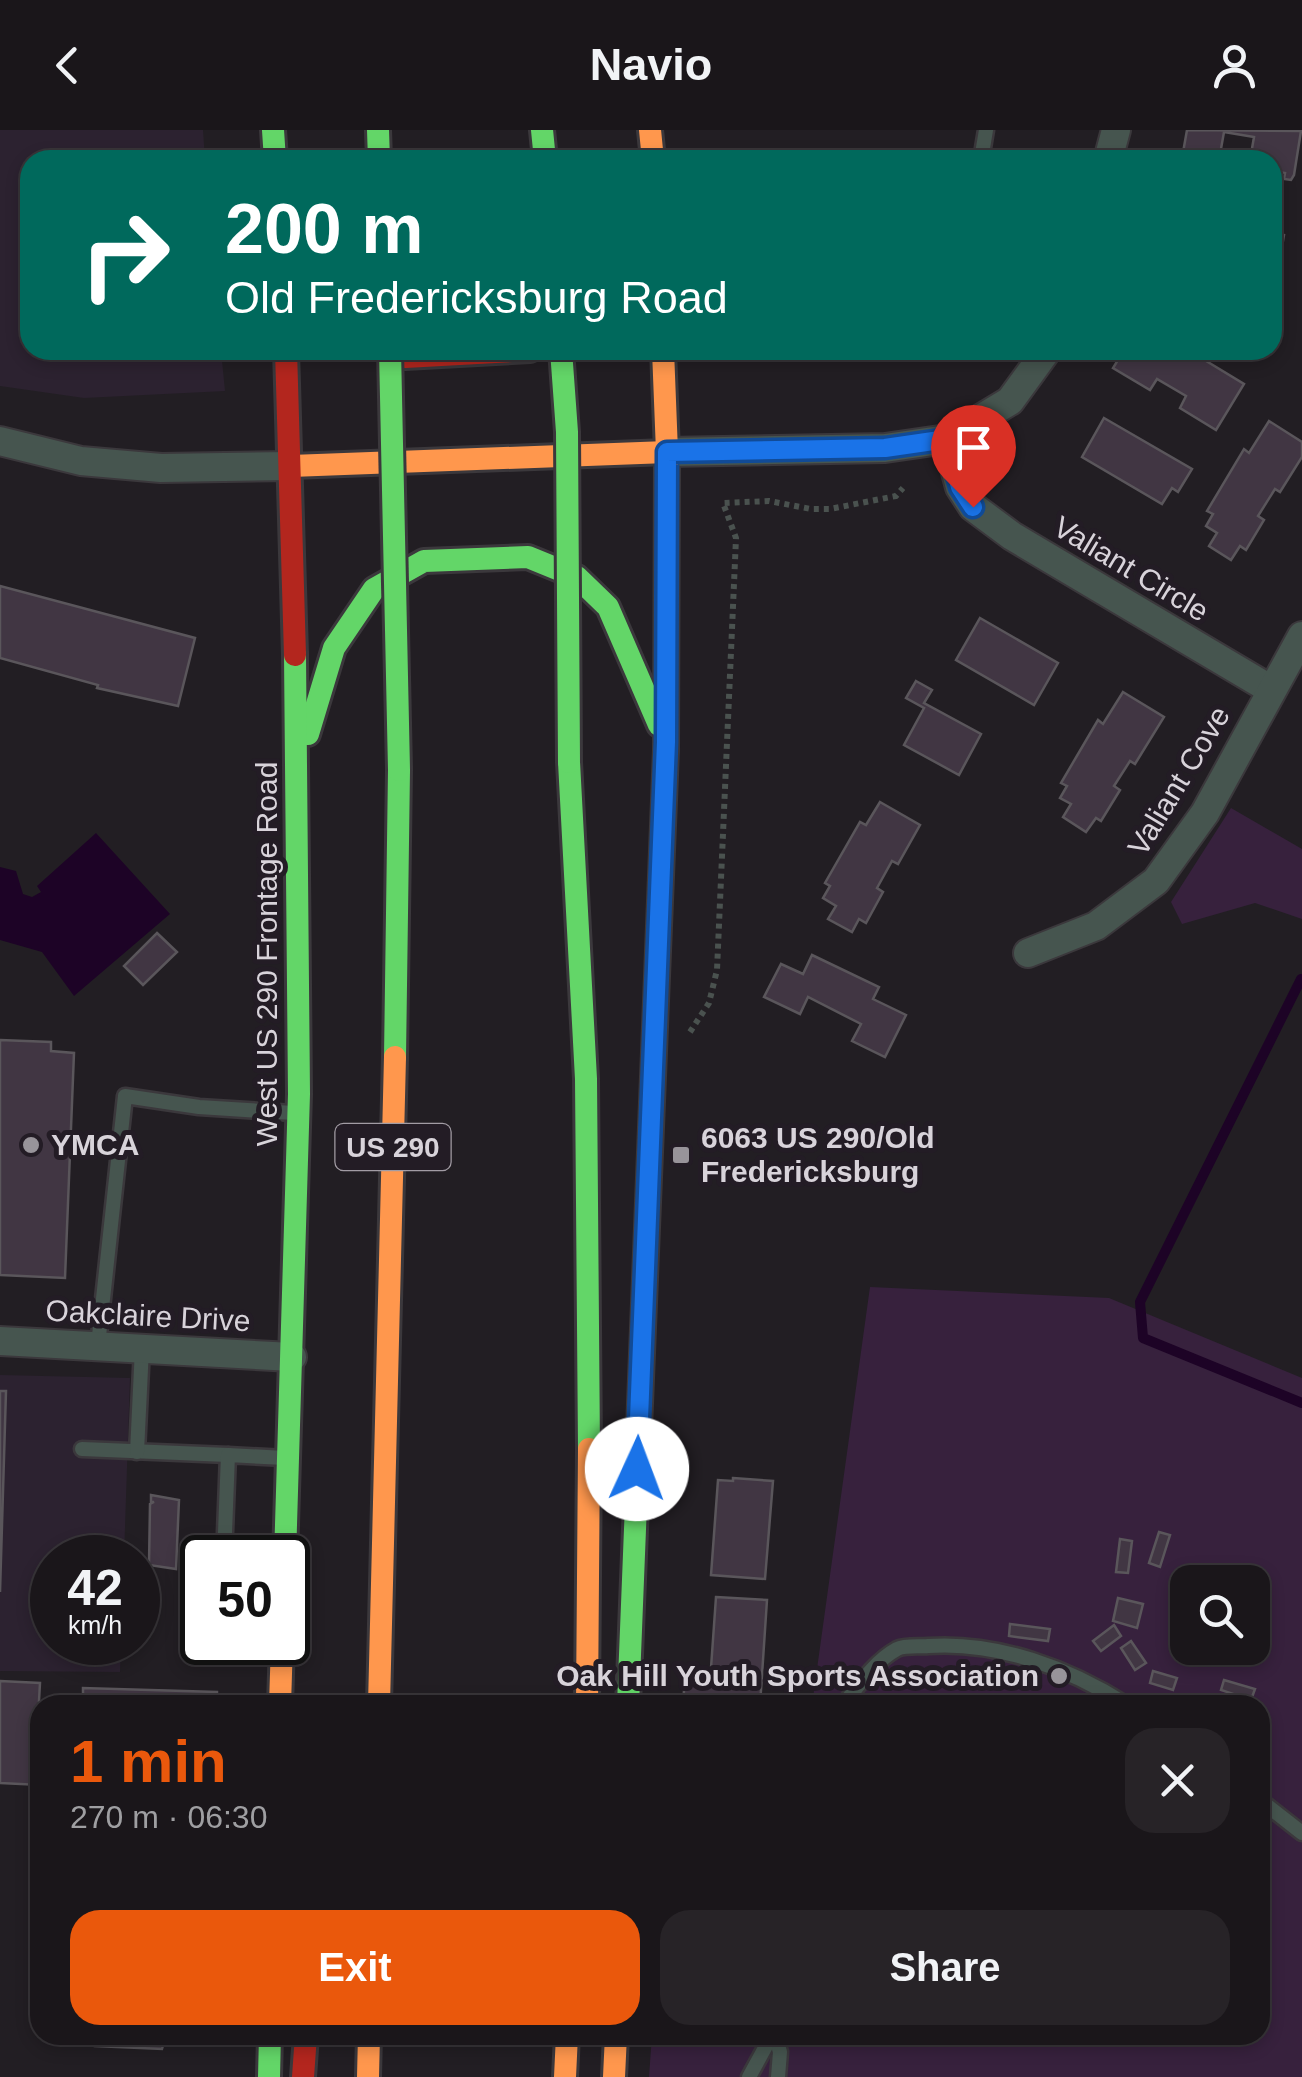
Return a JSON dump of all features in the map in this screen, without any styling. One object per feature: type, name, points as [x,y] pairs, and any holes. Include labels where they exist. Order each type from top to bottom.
[{"type":"main road","name":"West US 290 Frontage Road","points":[[286,360],[298,766],[299,1113],[286,1535]]},
{"type":"main road","name":"US 290","points":[[380,1695],[400,770],[395,449],[390,360]]},
{"type":"main road","points":[[561,360],[568,432],[569,762],[586,1079],[590,1328],[587,1695]]},
{"type":"main road","points":[[628,1695],[666,742],[663,360]]},
{"type":"main road","points":[[291,466],[667,452]]},
{"type":"main road","points":[[298,766],[334,648],[374,589],[424,561],[528,557],[577,576],[608,607],[666,742]]},
{"type":"main road","points":[[357,1650],[384,1524]]},
{"type":"main road","points":[[280,1695],[281,1665]]},
{"type":"main road","points":[[269,2077],[270,2045]]},
{"type":"main road","points":[[303,2077],[305,2045]]},
{"type":"main road","points":[[368,2077],[369,2045]]},
{"type":"main road","points":[[565,2077],[567,2045]]},
{"type":"main road","points":[[614,2077],[616,2045]]},
{"type":"street","points":[[667,452],[885,448],[947,439],[1010,401],[1040,360]]},
{"type":"street","name":"Valiant Circle","points":[[947,439],[960,487],[973,507],[1012,536],[1270,688]]},
{"type":"street","points":[[0,441],[80,461],[161,468],[291,466]]},
{"type":"street","points":[[1270,688],[1302,636]]},
{"type":"street","name":"Valiant Cove","points":[[1028,953],[1096,926],[1156,882],[1205,813],[1270,688]]},
{"type":"street","name":"Oakclaire Drive","points":[[0,1342],[292,1357]]},
{"type":"lane","points":[[98,1345],[125,1096],[199,1107],[299,1113]]},
{"type":"lane","points":[[137,1452],[142,1348]]},
{"type":"lane","points":[[82,1449],[288,1458]]},
{"type":"lane","points":[[225,1535],[228,1456]]},
{"type":"lane","points":[[851,1695],[899,1648],[955,1644],[1003,1652],[1059,1670],[1108,1695]]},
{"type":"lane","points":[[1270,1808],[1302,1832]]},
{"type":"lane","points":[[749,2077],[768,2045]]},
{"type":"lane","points":[[778,2045],[778,2077]]},
{"type":"path","points":[[688,1035],[710,1003],[717,970],[736,538],[723,503],[769,501],[830,509],[896,496],[903,488]]},
{"type":"shaded area","points":[[0,130],[203,130],[204,150],[20,150],[20,360],[222,360],[225,391],[84,398],[0,386]]},
{"type":"shaded area","points":[[1231,808],[1302,849],[1302,919],[1255,903],[1182,924],[1171,902]]},
{"type":"shaded area","points":[[96,833],[170,914],[74,996],[42,952],[0,940],[0,867],[16,871],[23,894],[32,897],[41,892],[37,886]]},
{"type":"shaded area","name":"Oak Hill Youth Sports Association","points":[[870,1287],[1109,1298],[1302,1378],[1302,2077],[649,2077],[651,2045],[1270,2045],[1270,1695],[813,1695]]},
{"type":"shaded area","points":[[0,1375],[130,1378],[125,1535],[30,1535],[30,1665],[120,1665],[120,1672],[0,1671]]},
{"type":"building","points":[[1187,130],[1301,131],[1291,180],[1284,179],[1282,173],[1282,150],[1252,150],[1254,137],[1224,132],[1221,150],[1183,150]]},
{"type":"building","points":[[1118,360],[1204,360],[1244,384],[1216,430],[1180,408],[1186,396],[1157,379],[1150,390],[1113,368]]},
{"type":"building","points":[[1104,418],[1192,469],[1178,492],[1172,488],[1162,504],[1082,457]]},
{"type":"building","points":[[1269,421],[1302,442],[1302,457],[1280,492],[1275,489],[1258,516],[1264,520],[1246,550],[1240,546],[1231,560],[1209,546],[1217,533],[1206,526],[1213,514],[1207,511],[1244,449],[1249,453]]},
{"type":"building","points":[[0,586],[195,638],[178,706],[97,688],[98,685],[0,658]]},
{"type":"building","points":[[980,618],[1058,663],[1034,705],[956,660]]},
{"type":"building","points":[[916,681],[932,690],[924,703],[981,734],[959,775],[904,745],[924,708],[906,698]]},
{"type":"building","points":[[1123,692],[1164,717],[1135,764],[1130,761],[1114,786],[1120,790],[1101,821],[1096,818],[1086,832],[1063,817],[1071,804],[1060,798],[1067,786],[1061,783],[1098,720],[1103,724]]},
{"type":"building","points":[[880,802],[920,825],[898,864],[892,861],[877,888],[883,892],[866,923],[859,919],[852,932],[828,919],[836,906],[823,898],[830,886],[825,883],[860,822],[866,825]]},
{"type":"building","points":[[157,933],[177,952],[143,985],[124,966]]},
{"type":"building","points":[[812,955],[879,987],[873,999],[906,1015],[885,1057],[852,1041],[861,1024],[808,997],[800,1014],[764,997],[781,964],[803,974]]},
{"type":"building","name":"YMCA","points":[[0,1040],[51,1042],[51,1051],[74,1053],[65,1278],[0,1275]]},
{"type":"building","points":[[0,1391],[6,1391],[0,1592]]},
{"type":"building","points":[[718,1480],[773,1481],[765,1579],[711,1575]]},
{"type":"building","points":[[151,1495],[179,1500],[176,1569],[160,1567],[160,1535],[149,1535]]},
{"type":"building","points":[[1159,1532],[1170,1535],[1160,1567],[1149,1563]]},
{"type":"building","points":[[1120,1539],[1132,1541],[1128,1573],[1116,1572]]},
{"type":"building","points":[[716,1597],[767,1600],[761,1695],[684,1695],[685,1681],[710,1682]]},
{"type":"building","points":[[1118,1598],[1143,1604],[1137,1628],[1113,1621]]},
{"type":"building","points":[[1010,1624],[1050,1629],[1048,1641],[1009,1636]]},
{"type":"building","points":[[1114,1625],[1121,1636],[1101,1651],[1093,1641]]},
{"type":"building","points":[[1131,1641],[1146,1663],[1135,1670],[1121,1648]]},
{"type":"building","points":[[1153,1671],[1177,1678],[1173,1690],[1150,1683]]},
{"type":"building","points":[[1224,1680],[1255,1689],[1253,1695],[1221,1690]]},
{"type":"building","points":[[0,1681],[40,1683],[39,1695],[30,1695],[30,1784],[0,1783]]},
{"type":"building","points":[[83,1688],[217,1692],[83,1695]]},
{"type":"building","points":[[95,2045],[163,2045],[162,2049]]},
{"type":"waterway","points":[[1301,979],[1140,1302],[1143,1338],[1302,1403]]},
{"type":"traffic: fast","points":[[273,130],[274,150]]},
{"type":"traffic: fast","points":[[378,130],[379,150]]},
{"type":"traffic: fast","points":[[542,130],[544,150]]},
{"type":"traffic: fast","points":[[390,360],[399,770]]},
{"type":"traffic: fast","points":[[562,360],[567,432],[569,762]]},
{"type":"traffic: fast","points":[[308,734],[334,648],[374,589],[424,561],[528,557],[577,577],[608,607],[659,725]]},
{"type":"traffic: fast","points":[[286,1535],[299,1094],[295,655]]},
{"type":"traffic: fast","points":[[628,1695],[666,750]]},
{"type":"traffic: fast","points":[[569,762],[586,1079],[589,1449]]},
{"type":"traffic: fast","points":[[395,1057],[399,770]]},
{"type":"traffic: fast","points":[[269,2077],[270,2045]]},
{"type":"traffic: slow","points":[[650,130],[652,150]]},
{"type":"traffic: slow","points":[[663,360],[666,750]]},
{"type":"traffic: slow","points":[[291,466],[667,452]]},
{"type":"traffic: slow","points":[[379,1695],[395,1057]]},
{"type":"traffic: slow","points":[[587,1695],[589,1449]]},
{"type":"traffic: slow","points":[[280,1695],[281,1665]]},
{"type":"traffic: slow","points":[[368,2077],[369,2045]]},
{"type":"traffic: slow","points":[[565,2077],[567,2045]]},
{"type":"traffic: slow","points":[[614,2077],[616,2045]]},
{"type":"traffic: jam","points":[[286,360],[295,655]]},
{"type":"traffic: jam","points":[[303,2077],[305,2045]]},
{"type":"place","name":"YMCA","points":[[31,1145]]},
{"type":"place","name":"6063 US 290/Old Fredericksburg","points":[[681,1155]]},
{"type":"place","name":"Oak Hill Youth Sports Association","points":[[1059,1676]]},
{"type":"route","points":[[637,1469],[666,742],[667,452],[885,448],[947,439],[960,487],[973,507]]}]
